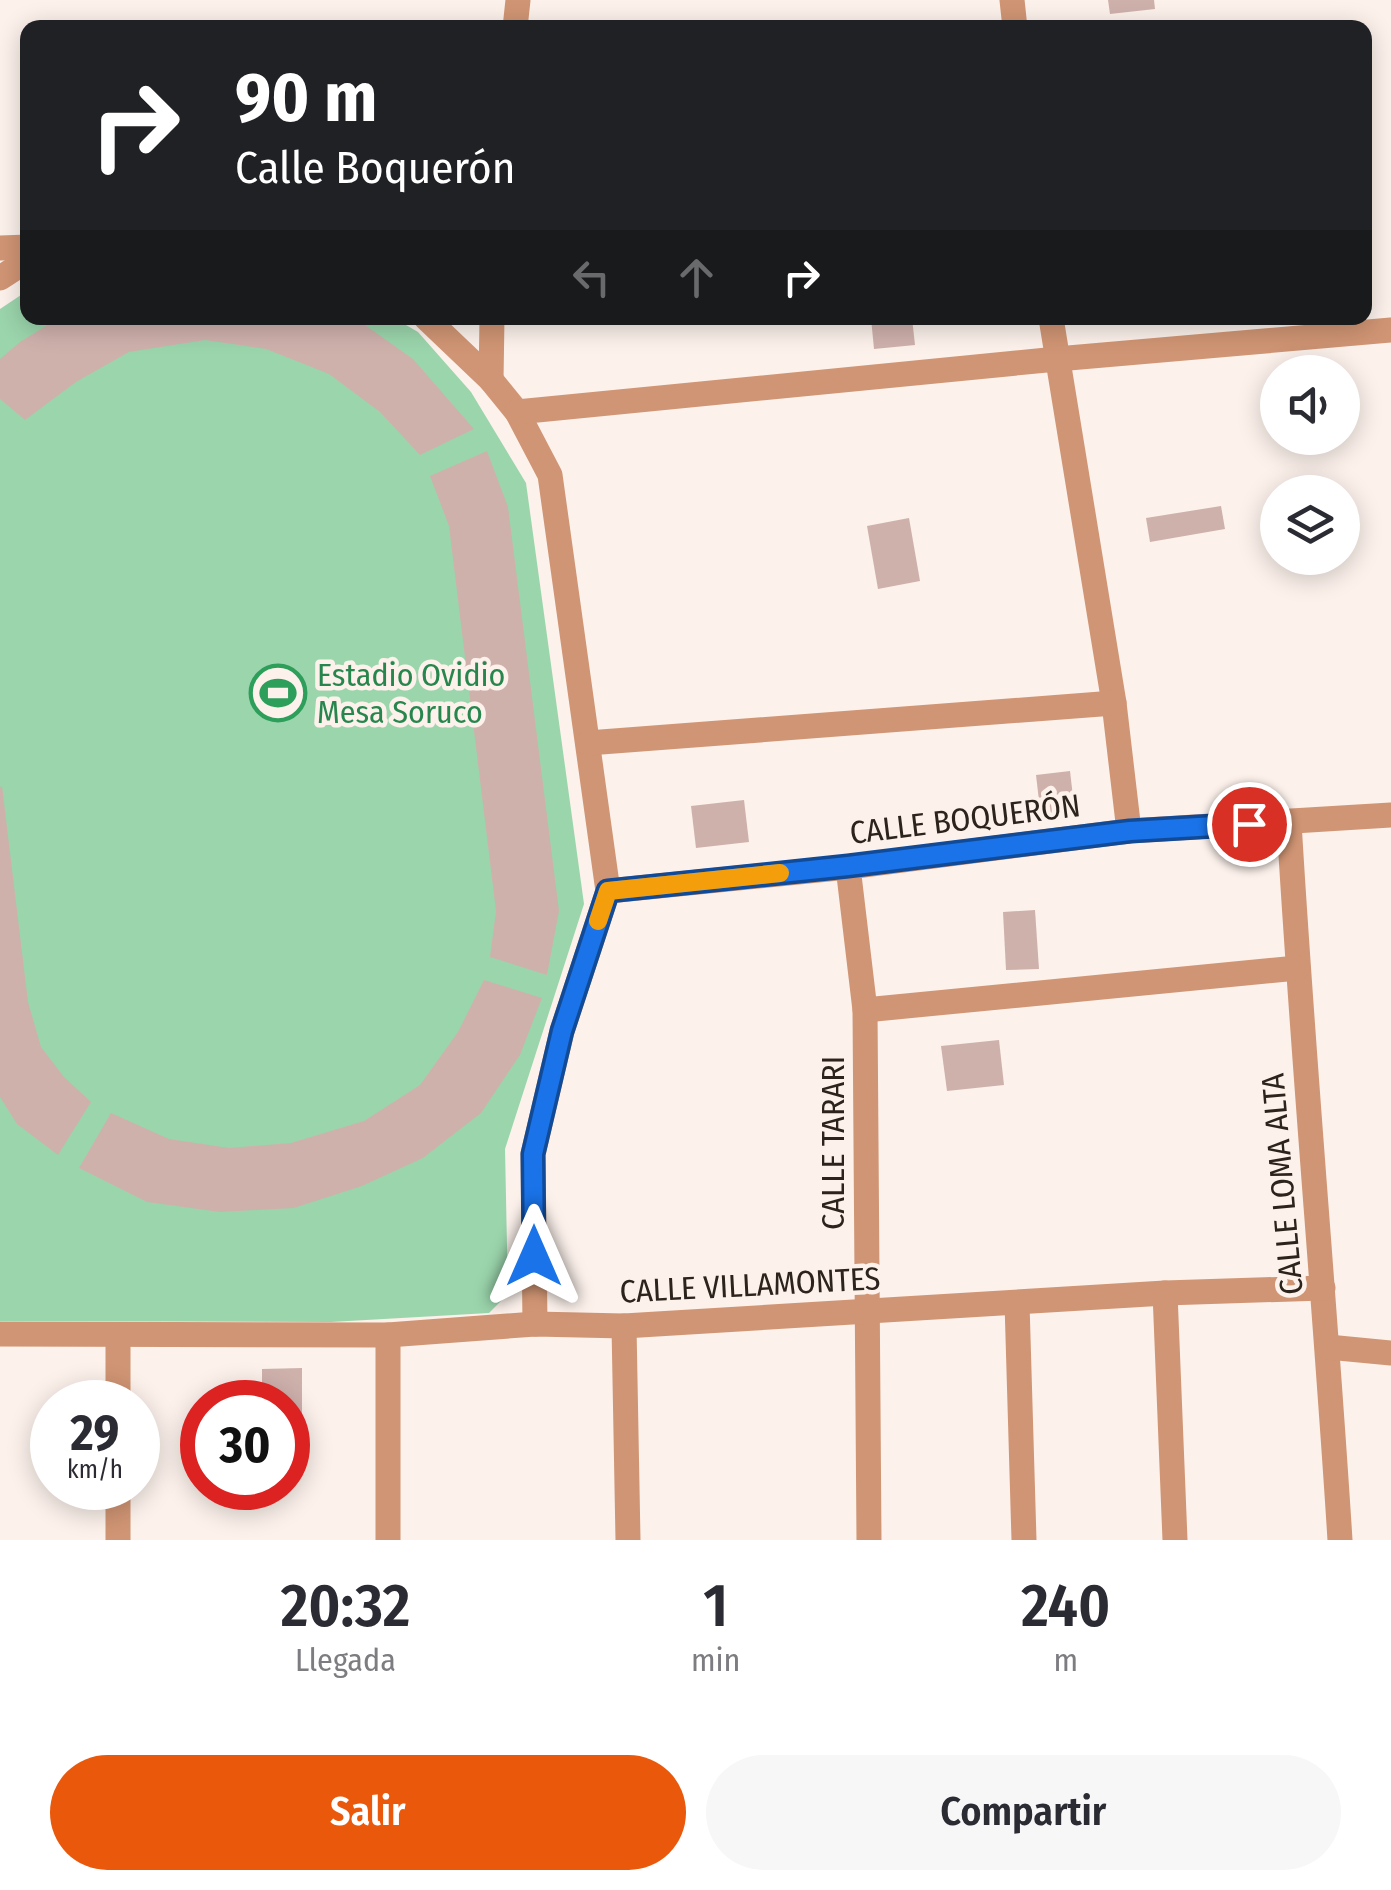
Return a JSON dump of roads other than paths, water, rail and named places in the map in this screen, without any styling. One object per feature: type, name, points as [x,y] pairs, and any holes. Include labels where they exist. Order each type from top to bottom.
[{"type":"street","points":[[433,325],[491,380],[517,412],[550,476],[608,891],[562,1031],[533,1154],[535,1324]]},
{"type":"street","points":[[491,380],[492,325]]},
{"type":"street","points":[[1053,325],[1114,703],[1130,831]]},
{"type":"street","points":[[517,412],[1391,330]]},
{"type":"street","points":[[588,743],[1114,703]]},
{"type":"street","name":"CALLE BOQUERÓN","points":[[608,891],[1130,831],[1391,815]]},
{"type":"street","name":"CALLE LOMA ALTA","points":[[1289,822],[1340,1540]]},
{"type":"street","name":"CALLE TARARI","points":[[848,866],[864,1010],[869,1540]]},
{"type":"street","points":[[864,1010],[1297,968]]},
{"type":"street","name":"CALLE VILLAMONTES","points":[[0,1334],[388,1335],[535,1324],[624,1326],[1165,1293],[1323,1288]]},
{"type":"street","points":[[1165,1293],[1175,1540]]},
{"type":"street","points":[[1016,1304],[1024,1540]]},
{"type":"street","points":[[624,1326],[628,1540]]},
{"type":"street","points":[[118,1335],[118,1380]]},
{"type":"street","points":[[388,1335],[388,1540]]},
{"type":"street","points":[[1328,1348],[1391,1353]]},
{"type":"street","points":[[118,1510],[118,1540]]},
{"type":"place","name":"Estadio Ovidio Mesa Soruco","points":[[278,693]]}]
